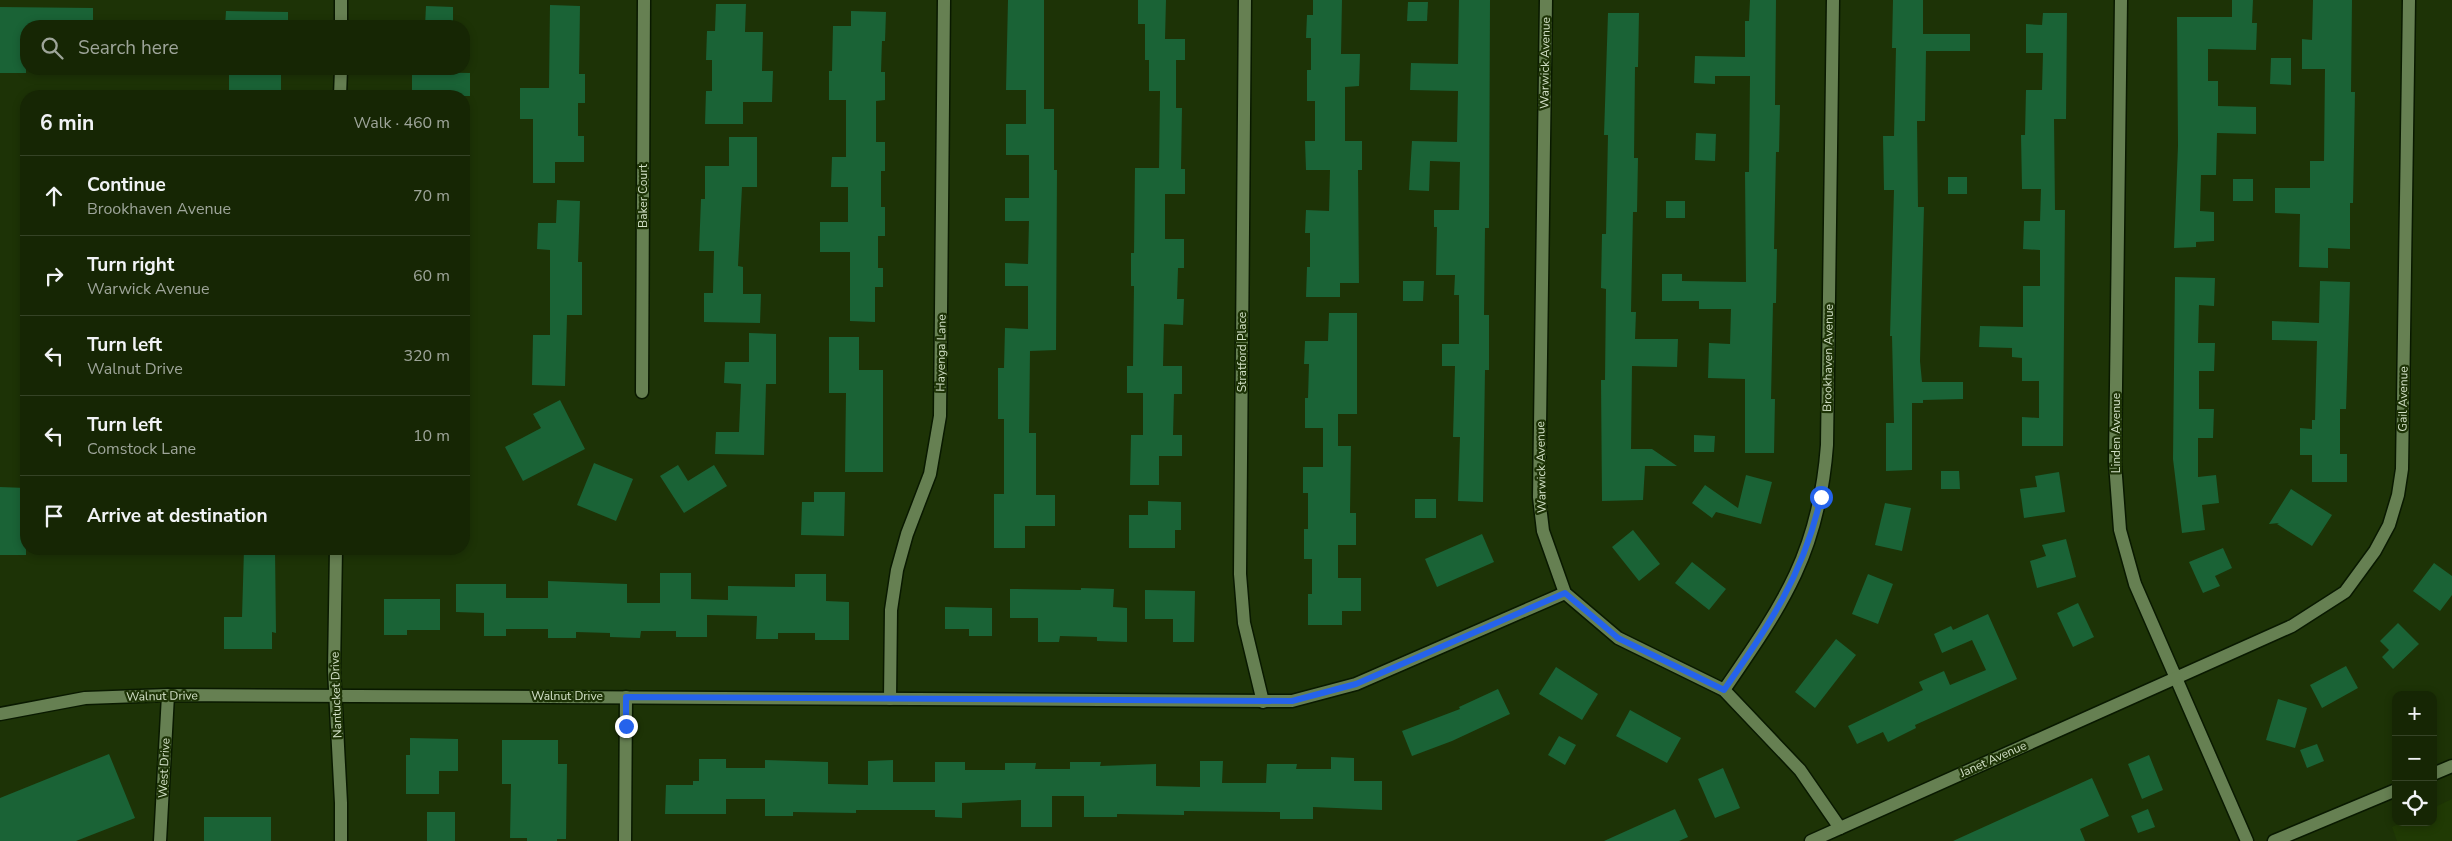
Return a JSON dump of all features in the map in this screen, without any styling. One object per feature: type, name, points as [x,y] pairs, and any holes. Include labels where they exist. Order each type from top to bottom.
[{"type":"street","points":[[341,0],[341,20]]},
{"type":"street","name":"Baker Court","points":[[642,392],[644,0]]},
{"type":"street","name":"Hayenga Lane","points":[[890,699],[891,610],[897,570],[907,534],[930,474],[940,416],[944,0]]},
{"type":"street","name":"Stratford Place","points":[[1245,0],[1240,574],[1244,623],[1263,702]]},
{"type":"street","name":"Warwick Avenue","points":[[1546,0],[1539,497],[1543,531],[1565,593]]},
{"type":"street","name":"Brookhaven Avenue","points":[[1724,690],[1788,594],[1809,545],[1821,497],[1827,445],[1833,0]]},
{"type":"street","name":"Linden Avenue","points":[[2121,0],[2115,463],[2120,530],[2134,584],[2247,841]]},
{"type":"street","name":"Gail Avenue","points":[[2175,678],[2292,626],[2345,592],[2375,551],[2389,525],[2398,495],[2402,469],[2409,0]]},
{"type":"street","points":[[340,75],[340,90]]},
{"type":"street","name":"Nantucket Drive","points":[[336,555],[335,694],[341,803],[341,841]]},
{"type":"street","points":[[1565,593],[1618,638],[1724,690],[1800,770],[1840,828]]},
{"type":"street","name":"Walnut Drive","points":[[0,714],[85,698],[168,695],[335,694],[1292,701],[1356,684],[1565,593]]},
{"type":"street","name":"Janet Avenue","points":[[1811,841],[2175,678]]},
{"type":"street","name":"West Drive","points":[[160,841],[168,695]]},
{"type":"street","points":[[625,841],[626,697]]},
{"type":"street","points":[[2437,772],[2452,766]]},
{"type":"street","points":[[2274,841],[2392,792]]},
{"type":"shaded area","points":[[2452,799],[2452,841],[2397,841],[2392,827],[2394,826],[2437,826],[2437,806]]},
{"type":"building","points":[[1008,0],[1044,0],[1044,109],[1054,109],[1054,170],[1057,170],[1056,350],[1030,351],[1029,433],[1036,433],[1036,495],[1055,495],[1055,526],[1025,526],[1025,548],[994,548],[994,494],[1004,494],[1004,419],[998,419],[998,368],[1004,368],[1005,328],[1028,329],[1028,286],[1005,286],[1005,263],[1028,264],[1029,221],[1005,221],[1005,198],[1029,198],[1029,155],[1006,155],[1006,124],[1026,124],[1026,90],[1006,90]]},
{"type":"building","points":[[1138,0],[1166,0],[1165,39],[1185,39],[1185,60],[1176,60],[1176,108],[1182,108],[1181,169],[1185,169],[1185,194],[1165,194],[1165,239],[1184,239],[1184,268],[1178,268],[1177,299],[1184,299],[1183,325],[1164,324],[1163,366],[1182,366],[1182,394],[1174,394],[1173,435],[1182,435],[1182,456],[1159,456],[1159,485],[1130,485],[1131,435],[1143,435],[1143,393],[1127,393],[1127,366],[1133,366],[1134,286],[1131,286],[1131,253],[1134,253],[1135,168],[1159,168],[1160,91],[1149,91],[1149,60],[1145,60],[1145,24],[1138,24]]},
{"type":"building","points":[[1313,0],[1342,0],[1341,54],[1360,54],[1359,86],[1345,87],[1345,141],[1362,141],[1362,170],[1358,170],[1359,283],[1340,283],[1340,297],[1306,297],[1307,267],[1310,267],[1310,233],[1305,233],[1306,210],[1329,211],[1330,170],[1306,170],[1305,141],[1315,141],[1315,101],[1307,101],[1307,70],[1311,70],[1311,38],[1306,38],[1307,15],[1313,15]]},
{"type":"building","points":[[1459,0],[1490,0],[1489,228],[1485,228],[1484,315],[1489,315],[1489,370],[1485,370],[1483,502],[1458,501],[1460,437],[1453,437],[1455,366],[1442,366],[1442,344],[1459,344],[1459,295],[1454,295],[1455,275],[1436,275],[1437,227],[1434,227],[1434,210],[1459,210],[1460,162],[1430,161],[1429,191],[1409,190],[1412,141],[1457,142],[1458,91],[1410,90],[1411,63],[1458,64]]},
{"type":"building","points":[[1750,0],[1776,0],[1775,105],[1780,105],[1779,152],[1776,152],[1774,249],[1777,249],[1776,303],[1773,303],[1771,399],[1775,399],[1774,453],[1745,453],[1745,379],[1708,378],[1709,343],[1730,344],[1731,309],[1699,309],[1699,301],[1662,301],[1662,274],[1682,274],[1682,281],[1746,282],[1745,172],[1749,172],[1750,76],[1715,76],[1715,84],[1694,83],[1695,56],[1745,57],[1745,21],[1749,21]]},
{"type":"building","points":[[1893,0],[1923,0],[1923,34],[1970,34],[1970,51],[1926,51],[1925,121],[1917,121],[1918,207],[1924,207],[1920,361],[1922,382],[1963,382],[1963,399],[1923,400],[1923,403],[1912,403],[1912,470],[1886,471],[1886,423],[1894,423],[1892,336],[1890,336],[1894,190],[1884,190],[1883,136],[1894,136],[1896,48],[1892,48]]},
{"type":"building","points":[[2232,0],[2253,0],[2252,23],[2257,23],[2256,50],[2208,49],[2208,81],[2218,81],[2218,106],[2256,107],[2256,134],[2217,133],[2216,175],[2201,175],[2200,211],[2214,212],[2214,241],[2196,242],[2196,247],[2174,248],[2178,146],[2177,17],[2232,17]]},
{"type":"building","points":[[2313,0],[2352,0],[2351,92],[2355,92],[2353,203],[2350,203],[2350,249],[2328,248],[2328,268],[2299,267],[2300,214],[2275,213],[2275,188],[2310,188],[2310,161],[2324,161],[2325,69],[2302,69],[2302,39],[2312,40]]},
{"type":"building","points":[[1408,2],[1428,2],[1427,21],[1407,21]]},
{"type":"building","points":[[716,4],[746,4],[745,32],[763,32],[762,71],[773,71],[772,102],[743,102],[743,124],[705,124],[706,91],[712,91],[712,60],[706,60],[707,31],[715,31]]},
{"type":"building","points":[[550,5],[580,6],[579,74],[585,74],[585,103],[578,103],[578,136],[584,136],[584,162],[555,162],[555,183],[533,183],[533,119],[520,119],[520,88],[549,88]]},
{"type":"building","points":[[426,6],[453,7],[453,20],[425,20]]},
{"type":"building","points":[[0,7],[93,8],[93,20],[20,20],[20,73],[0,73]]},
{"type":"building","points":[[226,11],[288,12],[288,20],[225,20]]},
{"type":"building","points":[[851,11],[886,12],[885,41],[882,41],[881,72],[885,72],[885,100],[876,101],[876,142],[885,142],[885,171],[881,171],[881,207],[885,207],[885,236],[878,236],[878,268],[883,268],[883,287],[875,287],[875,322],[850,321],[850,252],[820,252],[820,222],[848,222],[848,187],[831,187],[832,157],[846,157],[846,100],[829,100],[829,71],[832,71],[833,26],[851,26]]},
{"type":"building","points":[[1608,13],[1639,13],[1638,67],[1635,67],[1634,158],[1638,158],[1637,212],[1633,212],[1631,312],[1636,312],[1635,339],[1678,339],[1677,367],[1632,366],[1631,449],[1652,449],[1677,466],[1645,466],[1643,500],[1602,501],[1601,380],[1605,380],[1606,289],[1601,288],[1602,234],[1606,234],[1608,135],[1604,135]]},
{"type":"building","points":[[2043,13],[2067,13],[2066,119],[2054,119],[2055,210],[2065,210],[2063,446],[2022,446],[2022,417],[2039,418],[2039,381],[2022,381],[2022,358],[2012,357],[2012,348],[1979,347],[1980,326],[2023,327],[2023,286],[2040,286],[2040,250],[2023,249],[2024,221],[2040,221],[2041,189],[2022,189],[2021,135],[2025,135],[2026,90],[2042,90],[2043,53],[2026,53],[2026,24],[2042,25]]},
{"type":"building","points":[[2271,58],[2291,58],[2291,85],[2270,84]]},
{"type":"building","points":[[229,75],[281,75],[281,90],[229,90]]},
{"type":"building","points":[[412,75],[470,75],[470,90],[412,90]]},
{"type":"building","points":[[1696,133],[1716,134],[1715,161],[1695,160]]},
{"type":"building","points":[[729,137],[757,137],[757,187],[742,187],[738,266],[743,267],[743,294],[761,294],[760,323],[704,322],[704,293],[713,293],[714,251],[699,251],[701,199],[705,199],[705,166],[729,166]]},
{"type":"building","points":[[1948,177],[1967,177],[1967,194],[1948,194]]},
{"type":"building","points":[[2233,179],[2253,179],[2253,201],[2233,201]]},
{"type":"building","points":[[557,200],[580,201],[578,262],[582,262],[582,315],[567,315],[565,386],[532,385],[533,335],[550,335],[550,250],[537,249],[538,223],[556,223]]},
{"type":"building","points":[[1666,201],[1685,201],[1685,218],[1666,218]]},
{"type":"building","points":[[2175,277],[2215,278],[2214,306],[2199,305],[2198,343],[2215,343],[2214,371],[2199,371],[2199,409],[2214,409],[2213,438],[2198,438],[2198,477],[2216,475],[2219,503],[2202,505],[2205,530],[2182,533],[2173,459]]},
{"type":"building","points":[[1403,281],[1424,281],[1423,301],[1403,301]]},
{"type":"building","points":[[2320,281],[2350,282],[2346,409],[2340,409],[2340,454],[2347,454],[2347,482],[2312,482],[2312,455],[2300,455],[2300,428],[2312,429],[2312,420],[2315,420],[2317,341],[2272,340],[2272,321],[2319,323]]},
{"type":"building","points":[[1329,313],[1357,313],[1357,414],[1338,414],[1338,446],[1351,446],[1350,513],[1356,513],[1356,545],[1338,545],[1338,578],[1361,578],[1361,611],[1342,611],[1342,625],[1308,625],[1308,594],[1312,594],[1312,559],[1304,559],[1304,529],[1308,529],[1308,493],[1303,493],[1303,467],[1323,467],[1323,428],[1305,428],[1305,398],[1308,398],[1309,364],[1304,364],[1305,341],[1328,341]]},
{"type":"building","points":[[749,333],[776,334],[776,384],[766,384],[764,455],[715,454],[716,432],[739,432],[741,384],[724,383],[725,362],[749,362]]},
{"type":"building","points":[[829,337],[859,337],[859,370],[883,370],[883,472],[845,472],[846,393],[829,393]]},
{"type":"building","points":[[560,400],[585,449],[523,481],[505,447],[541,428],[533,414]]},
{"type":"building","points":[[1694,435],[1715,436],[1714,452],[1694,452]]},
{"type":"building","points":[[594,463],[633,479],[616,521],[577,505]]},
{"type":"building","points":[[678,465],[688,481],[714,465],[727,486],[684,513],[660,476]]},
{"type":"building","points":[[1941,471],[1959,471],[1960,489],[1941,489]]},
{"type":"building","points":[[2059,472],[2065,512],[2024,518],[2020,489],[2037,487],[2035,476]]},
{"type":"building","points":[[1746,475],[1772,482],[1761,524],[1716,512],[1712,518],[1692,503],[1705,485],[1738,508]]},
{"type":"building","points":[[0,487],[20,488],[20,555],[0,555]]},
{"type":"building","points":[[2291,489],[2332,515],[2312,546],[2277,524],[2279,523],[2269,524]]},
{"type":"building","points":[[814,492],[845,492],[844,536],[801,535],[802,502],[814,502]]},
{"type":"building","points":[[1415,499],[1436,499],[1436,518],[1415,518]]},
{"type":"building","points":[[1148,501],[1181,502],[1181,530],[1175,530],[1175,548],[1129,548],[1129,515],[1148,515]]},
{"type":"building","points":[[1885,503],[1911,508],[1902,551],[1875,545]]},
{"type":"building","points":[[1633,530],[1660,564],[1639,581],[1612,547]]},
{"type":"building","points":[[1482,534],[1494,562],[1437,587],[1425,559]]},
{"type":"building","points":[[2066,539],[2076,577],[2037,588],[2030,561],[2046,556],[2042,545]]},
{"type":"building","points":[[2223,548],[2232,568],[2215,576],[2220,586],[2203,593],[2189,562]]},
{"type":"building","points":[[244,555],[275,555],[276,633],[272,632],[272,649],[224,649],[224,617],[242,617]]},
{"type":"building","points":[[1692,562],[1726,589],[1709,610],[1675,583]]},
{"type":"building","points":[[2434,563],[2452,576],[2452,595],[2440,611],[2413,591]]},
{"type":"building","points":[[660,573],[691,573],[691,599],[728,600],[728,586],[795,587],[795,574],[826,574],[826,601],[849,602],[849,640],[815,640],[815,633],[778,633],[778,639],[756,639],[757,616],[707,615],[707,637],[676,637],[676,631],[641,631],[640,638],[610,637],[610,633],[576,632],[576,638],[548,638],[548,629],[506,629],[506,636],[484,636],[484,613],[456,612],[456,584],[506,584],[506,598],[548,598],[548,581],[627,584],[627,603],[660,603]]},
{"type":"building","points":[[1868,574],[1893,584],[1878,624],[1852,614]]},
{"type":"building","points":[[1081,588],[1114,589],[1113,607],[1127,608],[1127,642],[1097,641],[1097,637],[1060,636],[1059,642],[1038,642],[1038,618],[1010,618],[1010,589],[1081,590]]},
{"type":"building","points":[[1145,590],[1195,591],[1194,642],[1173,642],[1173,619],[1145,619]]},
{"type":"building","points":[[384,599],[440,599],[440,630],[407,630],[407,635],[384,635]]},
{"type":"building","points":[[2078,603],[2094,637],[2073,647],[2057,613]]},
{"type":"building","points":[[945,607],[992,608],[992,636],[969,636],[969,629],[945,629]]},
{"type":"building","points":[[1988,614],[2017,679],[1915,725],[1916,728],[1888,742],[1883,732],[1857,744],[1848,726],[1923,690],[1919,682],[1944,671],[1950,685],[1986,670],[1972,640],[1942,653],[1934,634],[1951,626],[1953,630]]},
{"type":"building","points":[[2398,623],[2419,644],[2393,669],[2382,657],[2389,650],[2380,641]]},
{"type":"building","points":[[1836,639],[1856,655],[1815,708],[1795,692]]},
{"type":"building","points":[[2346,666],[2358,688],[2322,708],[2310,685]]},
{"type":"building","points":[[1556,667],[1598,694],[1582,720],[1539,694]]},
{"type":"building","points":[[1498,689],[1510,714],[1452,741],[1412,756],[1402,731],[1460,709],[1459,707]]},
{"type":"building","points":[[2278,699],[2307,708],[2295,748],[2266,740]]},
{"type":"building","points":[[1630,710],[1681,738],[1667,763],[1616,736]]},
{"type":"building","points":[[1559,736],[1576,745],[1565,765],[1548,755]]},
{"type":"building","points":[[410,738],[458,739],[458,771],[439,771],[439,794],[406,794],[406,755],[410,755]]},
{"type":"building","points":[[502,740],[558,740],[558,764],[567,764],[566,839],[557,839],[557,841],[527,841],[527,838],[510,838],[511,784],[502,784]]},
{"type":"building","points":[[2317,744],[2324,761],[2307,768],[2300,750]]},
{"type":"building","points":[[109,754],[135,818],[76,841],[0,841],[0,798]]},
{"type":"building","points":[[2149,755],[2163,790],[2142,799],[2128,764]]},
{"type":"building","points":[[1331,757],[1354,758],[1354,781],[1382,781],[1382,810],[1313,807],[1313,819],[1280,819],[1280,812],[1184,811],[1184,815],[1117,814],[1117,817],[1084,817],[1084,796],[1052,796],[1052,827],[1021,827],[1021,800],[962,803],[962,818],[935,817],[935,810],[856,810],[856,813],[793,812],[793,816],[765,816],[765,799],[726,799],[726,814],[665,814],[666,785],[693,785],[693,781],[699,781],[699,759],[726,759],[726,768],[765,768],[765,760],[828,762],[828,784],[868,785],[868,761],[893,760],[893,782],[935,782],[935,762],[965,762],[965,770],[1005,770],[1005,763],[1036,763],[1035,769],[1070,769],[1070,762],[1101,762],[1100,766],[1156,764],[1156,786],[1200,787],[1200,761],[1223,761],[1222,783],[1266,783],[1267,764],[1297,764],[1296,769],[1331,769]]},
{"type":"building","points":[[1723,768],[1740,808],[1715,818],[1698,779]]},
{"type":"building","points":[[2092,778],[2109,816],[2080,829],[2085,841],[1953,841]]},
{"type":"building","points":[[1675,809],[1688,837],[1679,841],[1604,841]]},
{"type":"building","points":[[2148,809],[2155,827],[2138,833],[2131,816]]},
{"type":"building","points":[[427,812],[455,812],[455,841],[427,841]]},
{"type":"building","points":[[204,817],[271,817],[271,841],[204,841]]},
{"type":"route","points":[[626,726],[626,697],[1292,701],[1356,684],[1565,593],[1618,638],[1641,651],[1724,690],[1788,594],[1809,545],[1821,497]]}]
